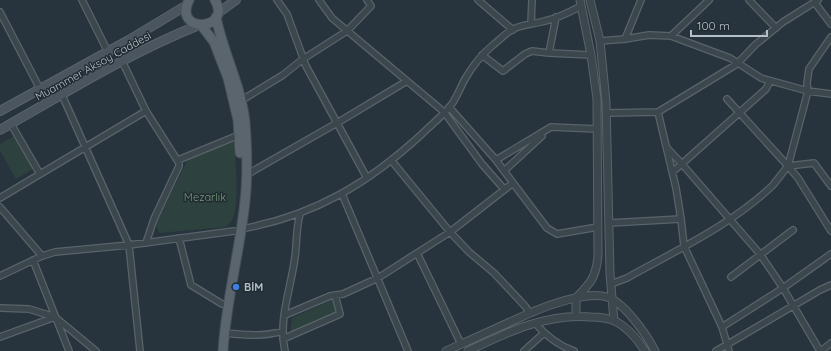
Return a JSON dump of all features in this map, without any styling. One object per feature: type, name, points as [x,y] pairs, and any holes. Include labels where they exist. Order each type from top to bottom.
[{"type":"main road","points":[[215,0],[218,6],[218,29],[242,100],[245,122],[246,175],[245,200],[222,304],[217,351]]},
{"type":"main road","points":[[200,25],[210,23],[217,15],[236,0]]},
{"type":"main road","name":"Muammer Aksoy Caddesi","points":[[0,111],[108,52],[189,1]]},
{"type":"main road","points":[[189,1],[186,9],[189,18],[192,22],[200,25],[214,42],[228,78],[238,120],[241,170],[240,200],[238,230],[223,351]]},
{"type":"main road","name":"Muammer Aksoy Caddesi","points":[[0,130],[122,61],[168,38],[200,25]]},
{"type":"street","points":[[82,0],[108,52]]},
{"type":"street","points":[[277,0],[287,14],[306,66],[367,178]]},
{"type":"street","points":[[319,0],[332,18],[444,112],[482,164],[504,189]]},
{"type":"street","points":[[242,100],[283,75],[303,59],[347,31],[371,6],[367,0]]},
{"type":"street","points":[[478,0],[512,30]]},
{"type":"street","points":[[531,24],[532,0]]},
{"type":"street","points":[[0,276],[42,256],[55,252],[146,243],[238,230],[300,214],[342,194],[367,178],[411,144],[450,107],[466,77],[482,55],[512,30],[556,17],[581,3],[590,0],[600,41],[604,76],[611,284],[614,321]]},
{"type":"street","points":[[625,40],[641,0]]},
{"type":"street","points":[[671,36],[709,0]]},
{"type":"street","points":[[749,0],[776,28]]},
{"type":"street","points":[[606,113],[658,112],[737,64],[755,45],[783,22],[816,2],[831,24]]},
{"type":"street","points":[[576,315],[576,298],[590,283],[597,270],[598,256],[597,99],[591,55],[581,3]]},
{"type":"street","points":[[0,12],[40,89]]},
{"type":"street","points":[[549,53],[556,17]]},
{"type":"street","points":[[600,41],[625,40],[649,36],[671,36],[730,58],[737,64],[761,78],[808,91],[831,94]]},
{"type":"street","points":[[611,284],[626,278],[729,219],[755,201],[774,184],[788,166],[808,91],[807,83],[810,69],[831,38]]},
{"type":"street","points":[[482,55],[503,71],[525,54],[532,51],[591,55]]},
{"type":"street","points":[[122,61],[146,111],[180,163],[154,218],[146,243]]},
{"type":"street","points":[[246,175],[407,81]]},
{"type":"street","points":[[672,171],[682,164],[766,89],[770,81]]},
{"type":"street","points":[[62,95],[129,245],[140,351]]},
{"type":"street","points":[[727,99],[798,178],[829,223],[831,231]]},
{"type":"street","points":[[450,107],[496,160],[547,228],[557,234],[598,227]]},
{"type":"street","points":[[0,198],[146,111]]},
{"type":"street","points":[[658,112],[676,188],[684,246],[722,327],[729,351]]},
{"type":"street","points":[[11,124],[40,174]]},
{"type":"street","points":[[496,160],[551,127],[597,129]]},
{"type":"street","points":[[504,171],[551,127]]},
{"type":"street","points":[[178,160],[239,135]]},
{"type":"street","points":[[667,148],[760,254],[783,288],[820,351],[831,343]]},
{"type":"street","points":[[391,160],[450,232],[469,252],[494,273],[530,313]]},
{"type":"street","points":[[788,166],[814,164],[831,186]]},
{"type":"street","points":[[285,315],[334,295],[343,294],[378,278],[450,232],[513,183]]},
{"type":"street","points":[[342,194],[408,351]]},
{"type":"street","points":[[0,207],[42,256]]},
{"type":"street","points":[[286,351],[283,331],[300,214]]},
{"type":"street","points":[[609,223],[681,219]]},
{"type":"street","points":[[731,277],[793,230]]},
{"type":"street","points":[[179,238],[191,284],[222,304]]},
{"type":"street","points":[[417,253],[461,344]]},
{"type":"street","points":[[722,327],[783,288],[831,254]]},
{"type":"street","points":[[33,260],[69,351]]},
{"type":"street","points":[[716,351],[831,285]]},
{"type":"street","points":[[283,339],[340,314],[334,295]]},
{"type":"street","points":[[446,351],[530,313],[590,295],[613,299],[633,318],[655,351]]},
{"type":"street","points":[[0,308],[29,309],[56,317],[96,351]]},
{"type":"street","points":[[468,351],[514,330],[535,323],[576,315],[598,317],[614,321],[622,325],[630,332],[645,351]]},
{"type":"street","points":[[0,337],[56,317]]},
{"type":"street","points":[[535,323],[552,340],[564,348],[574,351]]},
{"type":"street","points":[[225,333],[261,335],[283,331]]},
{"type":"street","points":[[524,351],[544,333]]},
{"type":"green space","points":[[14,136],[33,169],[16,179],[0,150],[0,144]]},
{"type":"green space","name":"Mezarlık","points":[[234,139],[236,203],[231,222],[226,227],[159,233],[156,224],[189,157]]},
{"type":"green space","points":[[332,300],[338,314],[290,334],[292,318]]},
{"type":"place","name":"BİM","points":[[236,287]]}]
